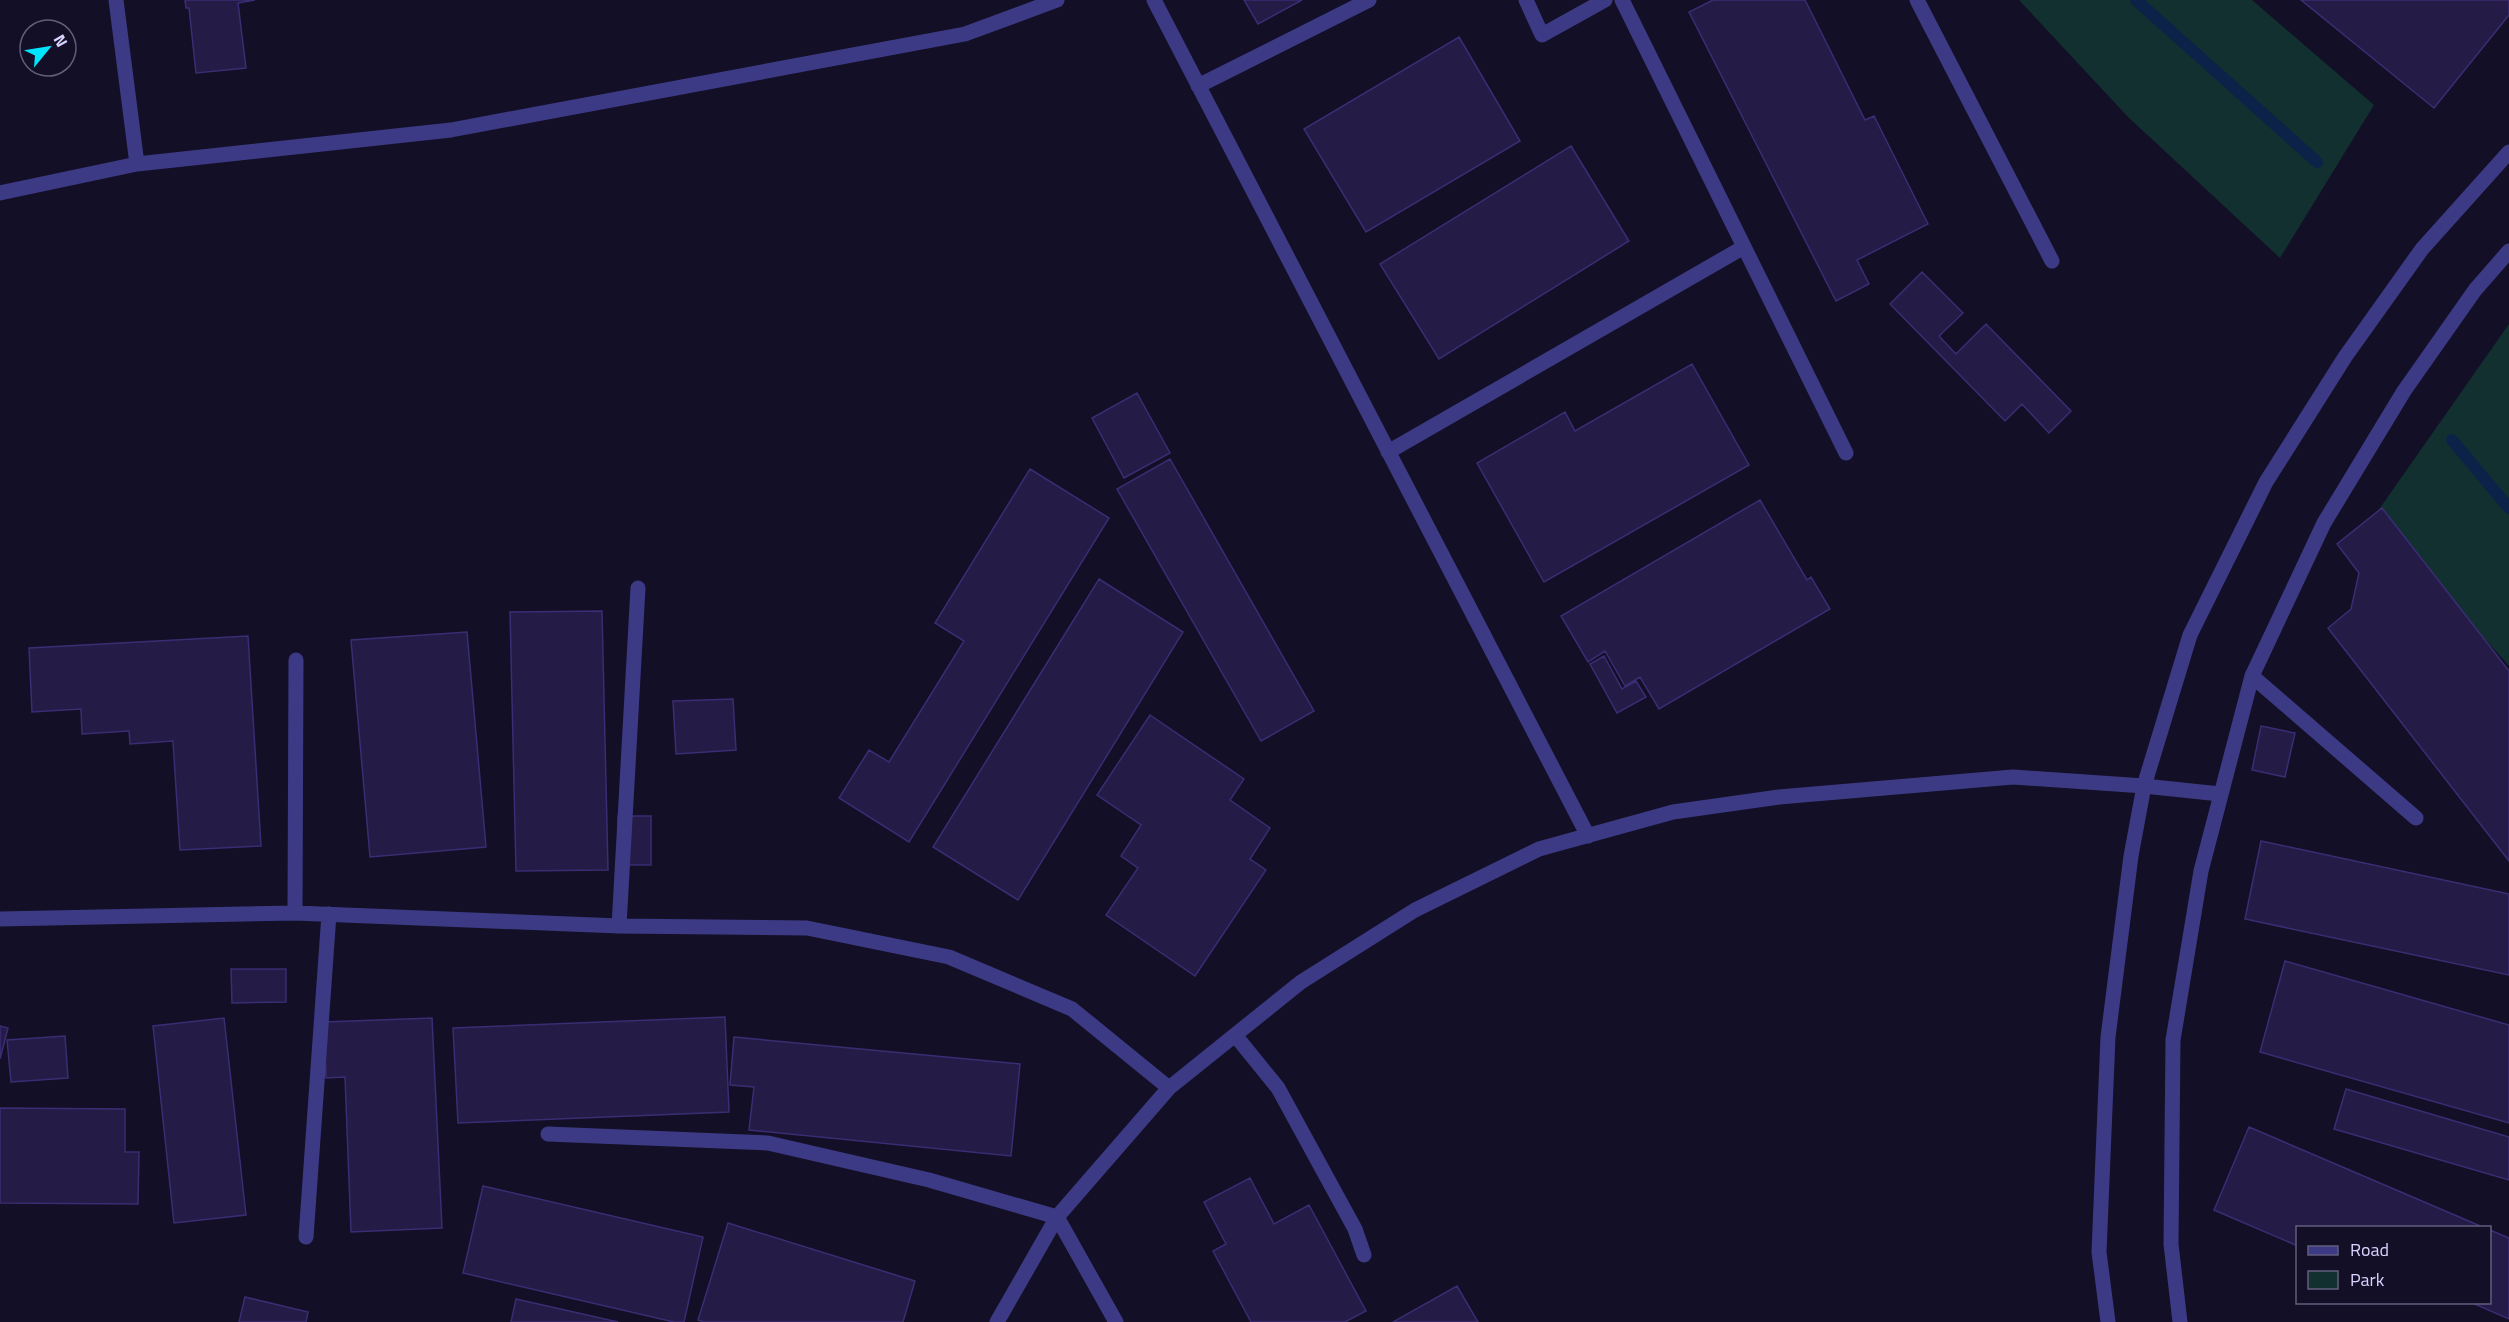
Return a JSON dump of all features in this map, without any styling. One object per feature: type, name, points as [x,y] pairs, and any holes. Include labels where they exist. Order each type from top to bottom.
[{"type":"street","points":[[116,0],[137,164]]},
{"type":"street","points":[[0,193],[137,164],[451,130],[965,34],[1057,0]]},
{"type":"street","points":[[1154,0],[1588,836]]},
{"type":"street","points":[[1198,86],[1369,0]]},
{"type":"street","points":[[1526,0],[1542,35],[1605,0]]},
{"type":"street","points":[[1622,0],[1846,453]]},
{"type":"street","points":[[1917,0],[2052,261]]},
{"type":"street","points":[[2108,1322],[2099,1252],[2108,1036],[2131,856],[2144,786],[2190,635],[2266,482],[2345,357],[2422,249],[2509,152]]},
{"type":"street","points":[[1388,452],[1744,247]]},
{"type":"street","points":[[2180,1322],[2170,1244],[2173,1040],[2201,871],[2252,676],[2331,513],[2404,391],[2475,290],[2509,251]]},
{"type":"street","points":[[619,926],[638,588]]},
{"type":"street","points":[[295,913],[296,660]]},
{"type":"street","points":[[2252,676],[2415,818]]},
{"type":"street","points":[[997,1322],[1058,1217],[1169,1088],[1301,982],[1415,910],[1539,849],[1673,812],[1779,797],[2013,777],[2220,794]]},
{"type":"street","points":[[0,918],[295,913],[619,926],[807,928],[949,957],[1072,1009],[1169,1088]]},
{"type":"street","points":[[306,1237],[329,914]]},
{"type":"street","points":[[1235,1035],[1278,1088],[1355,1229],[1364,1255]]},
{"type":"street","points":[[548,1134],[768,1143],[929,1180],[1058,1217],[1116,1322]]},
{"type":"green space","points":[[2019,0],[2252,0],[2374,105],[2280,258],[2128,117]]},
{"type":"green space","points":[[2509,324],[2509,666],[2375,515]]},
{"type":"building","points":[[185,0],[255,0],[238,3],[246,68],[196,73],[189,8],[186,8]]},
{"type":"building","points":[[1244,0],[1302,0],[1258,24]]},
{"type":"building","points":[[1713,0],[1805,0],[1865,120],[1874,116],[1928,224],[1857,260],[1869,284],[1836,301],[1689,12]]},
{"type":"building","points":[[2301,0],[2509,0],[2509,15],[2434,108]]},
{"type":"building","points":[[1459,37],[1520,141],[1366,232],[1304,129]]},
{"type":"building","points":[[1571,146],[1629,241],[1439,359],[1380,264]]},
{"type":"building","points":[[1922,272],[1963,313],[1939,336],[1956,354],[1986,324],[2071,411],[2049,433],[2022,404],[2005,421],[1890,304]]},
{"type":"building","points":[[1692,364],[1749,465],[1544,582],[1477,463],[1565,412],[1575,431]]},
{"type":"building","points":[[1137,393],[1170,453],[1124,478],[1092,418]]},
{"type":"building","points":[[1170,459],[1314,711],[1261,741],[1117,489]]},
{"type":"building","points":[[1030,469],[1109,518],[909,842],[839,798],[869,750],[889,762],[964,641],[935,623]]},
{"type":"building","points":[[1760,500],[1807,580],[1811,577],[1830,609],[1659,709],[1640,677],[1625,686],[1605,651],[1588,662],[1561,616]]},
{"type":"building","points":[[2382,508],[2509,671],[2509,861],[2328,628],[2351,609],[2359,573],[2337,544]]},
{"type":"building","points":[[1099,579],[1183,632],[1018,900],[933,847]]},
{"type":"building","points":[[602,611],[608,870],[516,871],[510,612]]},
{"type":"building","points":[[467,632],[486,847],[370,857],[351,640]]},
{"type":"building","points":[[248,636],[261,846],[180,850],[173,741],[130,744],[129,731],[82,734],[81,709],[32,712],[29,648]]},
{"type":"building","points":[[1604,656],[1622,689],[1636,681],[1646,697],[1617,713],[1590,664]]},
{"type":"building","points":[[733,699],[736,750],[676,754],[673,701]]},
{"type":"building","points":[[1150,715],[1244,779],[1230,800],[1270,828],[1250,859],[1266,870],[1195,976],[1106,915],[1138,868],[1121,856],[1141,825],[1097,795]]},
{"type":"building","points":[[2261,726],[2295,733],[2285,777],[2252,770]]},
{"type":"building","points":[[618,816],[651,816],[651,865],[618,865]]},
{"type":"building","points":[[2261,841],[2509,894],[2509,975],[2245,919]]},
{"type":"building","points":[[2285,961],[2509,1025],[2509,1123],[2260,1052]]},
{"type":"building","points":[[231,969],[286,969],[286,1002],[232,1003]]},
{"type":"building","points":[[725,1017],[729,1112],[458,1123],[453,1028]]},
{"type":"building","points":[[224,1018],[246,1215],[174,1223],[153,1026]]},
{"type":"building","points":[[432,1018],[442,1228],[351,1232],[345,1077],[326,1078],[324,1022]]},
{"type":"building","points":[[0,1026],[8,1028],[0,1059]]},
{"type":"building","points":[[65,1036],[68,1078],[11,1082],[7,1040]]},
{"type":"building","points":[[734,1037],[1020,1064],[1011,1156],[749,1130],[754,1087],[730,1085]]},
{"type":"building","points":[[2346,1089],[2509,1137],[2509,1180],[2334,1129]]},
{"type":"building","points":[[0,1108],[125,1109],[125,1152],[139,1152],[138,1204],[0,1203]]},
{"type":"building","points":[[2249,1127],[2480,1226],[2296,1226],[2296,1245],[2214,1210]]},
{"type":"building","points":[[1250,1178],[1274,1224],[1309,1205],[1366,1311],[1345,1322],[1251,1322],[1213,1251],[1226,1244],[1204,1202]]},
{"type":"building","points":[[483,1186],[703,1237],[684,1322],[674,1322],[463,1273]]},
{"type":"building","points":[[728,1223],[915,1281],[903,1322],[704,1322],[698,1320]]},
{"type":"building","points":[[2491,1230],[2509,1238],[2509,1319],[2475,1304],[2491,1304]]},
{"type":"building","points":[[1457,1286],[1478,1322],[1393,1322]]},
{"type":"building","points":[[245,1297],[308,1312],[306,1322],[239,1322]]},
{"type":"building","points":[[516,1299],[618,1322],[511,1322]]},
{"type":"waterway","points":[[2136,0],[2317,162]]},
{"type":"waterway","points":[[2452,440],[2509,508]]}]
